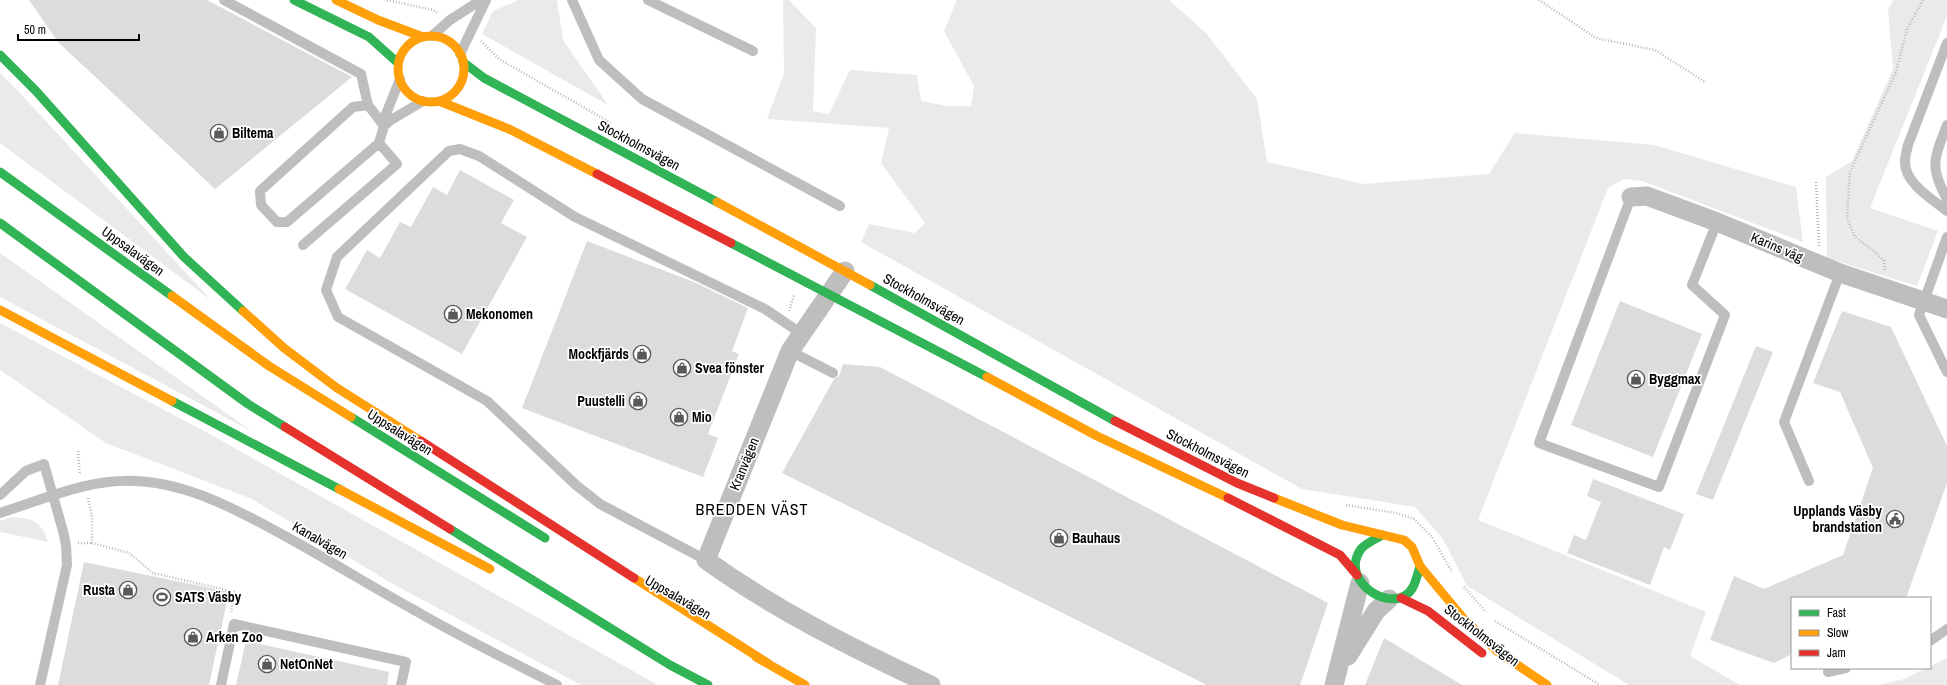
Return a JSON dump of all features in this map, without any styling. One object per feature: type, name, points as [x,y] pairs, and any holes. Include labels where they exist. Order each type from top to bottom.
[{"type":"main road","points":[[294,0],[368,37],[398,63]]},
{"type":"main road","name":"Stockholmsvägen","points":[[336,0],[378,20],[427,36],[448,41],[462,58],[484,78],[844,271],[1108,418],[1237,483],[1342,525],[1382,536],[1393,536],[1404,540],[1412,547],[1420,566],[1464,619],[1497,651],[1547,685]]},
{"type":"main road","points":[[423,101],[409,93],[400,79],[398,63],[408,46],[427,36]]},
{"type":"main road","points":[[0,55],[41,96],[118,185],[184,257],[284,348],[337,388],[770,664]]},
{"type":"main road","points":[[439,101],[447,98],[459,87],[462,80],[462,58]]},
{"type":"main road","name":"Stockholmsvägen","points":[[423,101],[439,101],[510,129],[829,293],[1097,436],[1234,501],[1340,555],[1358,579],[1376,596],[1395,598],[1428,611],[1487,658]]},
{"type":"main road","name":"Uppsalavägen","points":[[0,172],[269,366],[511,518],[552,542]]},
{"type":"main road","points":[[0,223],[248,404],[670,665]]},
{"type":"main road","points":[[0,310],[500,575]]},
{"type":"main road","points":[[1358,579],[1358,557],[1362,549],[1370,541],[1382,536]]},
{"type":"main road","points":[[1395,598],[1410,592],[1415,585],[1420,566]]},
{"type":"main road","name":"Uppsalavägen","points":[[613,576],[805,685]]},
{"type":"main road","points":[[536,593],[708,685]]},
{"type":"street","name":"Karins väg","points":[[1631,197],[1646,196],[1717,222],[1840,273],[1947,309]]},
{"type":"street","name":"Kranvägen","points":[[706,560],[790,351],[844,271]]},
{"type":"street","points":[[706,560],[742,586],[793,617],[931,685]]},
{"type":"street","points":[[1336,679],[1358,579]]},
{"type":"street","points":[[1336,679],[1376,611],[1395,598]]},
{"type":"lane","points":[[224,0],[361,74],[368,105],[382,124]]},
{"type":"lane","points":[[427,36],[481,0]]},
{"type":"lane","points":[[462,58],[486,0]]},
{"type":"lane","points":[[572,0],[599,60],[642,100],[840,206]]},
{"type":"lane","points":[[648,0],[753,51]]},
{"type":"lane","points":[[1947,43],[1908,145],[1904,162],[1909,177],[1922,191],[1947,211]]},
{"type":"lane","points":[[368,105],[353,106],[260,191],[260,205],[277,222],[287,222],[379,143],[382,124],[400,79]]},
{"type":"lane","points":[[382,124],[423,101]]},
{"type":"lane","points":[[1947,126],[1934,161],[1937,180],[1947,199]]},
{"type":"lane","points":[[303,245],[398,164],[379,143]]},
{"type":"lane","points":[[706,560],[600,504],[576,485],[487,401],[338,317],[326,290],[337,257],[449,151],[460,149],[479,156],[575,216],[765,309],[802,334]]},
{"type":"lane","points":[[1631,197],[1539,443],[1659,487],[1725,315],[1692,285],[1717,222]]},
{"type":"lane","points":[[1947,237],[1919,315],[1947,372]]},
{"type":"lane","points":[[1810,481],[1784,422],[1840,273]]},
{"type":"lane","points":[[790,351],[833,373]]},
{"type":"lane","points":[[0,495],[26,471],[44,464],[66,545],[67,565],[40,685]]},
{"type":"lane","name":"Kanalvägen","points":[[0,513],[84,486],[136,481],[158,483],[198,494],[257,520],[417,612],[557,685]]},
{"type":"lane","points":[[221,685],[234,624],[406,662],[401,685]]},
{"type":"lane","points":[[1931,640],[1947,629]]},
{"type":"lane","points":[[1828,672],[1842,669]]},
{"type":"path","points":[[1539,0],[1596,38],[1655,50],[1705,82]]},
{"type":"path","points":[[1886,289],[1884,261],[1874,251],[1855,237],[1847,218],[1850,172],[1896,72],[1907,29],[1923,0]]},
{"type":"path","points":[[1816,182],[1818,233]]},
{"type":"path","points":[[785,323],[794,293]]},
{"type":"path","points":[[78,451],[80,476]]},
{"type":"path","points":[[87,496],[92,517],[92,544],[129,553],[153,573],[235,592],[230,620]]},
{"type":"shaded area","points":[[519,0],[557,0],[563,40],[608,105],[482,34],[493,11]]},
{"type":"shaded area","points":[[783,0],[789,0],[816,28],[813,111],[829,114],[850,70],[917,75],[921,101],[947,106],[971,106],[974,86],[944,31],[957,0],[1169,0],[1206,33],[1257,99],[1267,162],[1364,184],[1489,174],[1515,133],[1654,145],[1796,187],[1803,242],[1642,181],[1624,179],[1608,188],[1478,520],[1706,612],[1690,656],[1740,685],[1629,685],[1467,586],[1443,539],[1415,507],[1302,489],[861,242],[869,224],[915,233],[925,223],[881,163],[889,128],[767,119],[784,74]]},
{"type":"shaded area","points":[[1894,0],[1947,0],[1947,16],[1870,208],[1938,231],[1917,286],[1827,258],[1826,177],[1852,161],[1893,69],[1888,9]]},
{"type":"shaded area","points":[[0,73],[19,92],[211,300],[0,143]]},
{"type":"shaded area","points":[[0,253],[253,432],[0,297]]},
{"type":"shaded area","points":[[0,323],[204,431],[658,685],[581,685],[393,584],[252,499],[106,443],[0,370]]},
{"type":"shaded area","points":[[11,517],[35,522],[42,529],[48,542],[0,532],[0,521]]},
{"type":"shaded area","points":[[1947,658],[1947,685],[1878,685],[1904,679],[1924,669],[1931,669],[1931,666]]},
{"type":"building","name":"Biltema","points":[[29,0],[207,0],[352,77],[215,189],[58,42]]},
{"type":"building","points":[[460,170],[514,200],[501,223],[527,237],[462,354],[345,289],[367,250],[380,258],[400,222],[411,227],[433,187],[447,195]]},
{"type":"building","points":[[587,241],[694,282],[748,308],[732,351],[739,354],[708,434],[718,438],[703,477],[522,408]]},
{"type":"building","name":"Byggmax","points":[[1620,301],[1702,334],[1653,457],[1571,425]]},
{"type":"building","name":"Upplands Väsby brandstation","points":[[1842,311],[1891,327],[1947,446],[1947,483],[1906,597],[1791,597],[1791,654],[1774,663],[1710,640],[1734,576],[1764,589],[1843,555],[1873,468],[1840,392],[1813,383]]},
{"type":"building","points":[[1756,346],[1773,352],[1713,500],[1696,494]]},
{"type":"building","name":"Bauhaus","points":[[843,364],[880,367],[1328,603],[1300,685],[1207,685],[782,473],[834,379],[839,376]]},
{"type":"building","points":[[1593,479],[1684,514],[1670,550],[1664,547],[1650,585],[1567,553],[1574,535],[1586,540],[1601,502],[1587,496]]},
{"type":"building","points":[[84,562],[229,592],[209,685],[58,685]]},
{"type":"building","points":[[1384,638],[1462,685],[1365,685]]},
{"type":"building","points":[[246,641],[389,672],[387,685],[236,685]]},
{"type":"traffic: fast","points":[[294,0],[369,37],[398,63]]},
{"type":"traffic: fast","points":[[0,55],[36,91],[184,257],[243,311]]},
{"type":"traffic: fast","points":[[463,62],[484,78],[717,202]]},
{"type":"traffic: fast","points":[[0,172],[172,296]]},
{"type":"traffic: fast","points":[[0,223],[248,404],[285,427]]},
{"type":"traffic: fast","points":[[731,243],[987,377]]},
{"type":"traffic: fast","points":[[870,285],[1115,421]]},
{"type":"traffic: fast","points":[[172,401],[339,489]]},
{"type":"traffic: fast","points":[[351,417],[545,538]]},
{"type":"traffic: fast","points":[[450,529],[670,665],[708,685]]},
{"type":"traffic: fast","points":[[1382,535],[1363,547],[1356,561],[1357,573],[1362,584],[1372,592],[1383,597],[1394,599],[1405,596],[1413,587],[1420,566]]},
{"type":"traffic: slow","points":[[336,0],[378,20],[423,37]]},
{"type":"traffic: slow","points":[[431,36],[444,39],[454,46],[461,56],[464,69],[461,82],[454,92],[444,99],[431,102],[418,99],[408,92],[401,82],[398,69],[401,56],[408,46],[418,39],[431,36]]},
{"type":"traffic: slow","points":[[439,101],[509,129],[597,174]]},
{"type":"traffic: slow","points":[[717,202],[870,285]]},
{"type":"traffic: slow","points":[[172,296],[269,366],[351,417]]},
{"type":"traffic: slow","points":[[0,310],[172,401]]},
{"type":"traffic: slow","points":[[243,311],[284,348],[337,388],[421,441]]},
{"type":"traffic: slow","points":[[987,377],[1097,436],[1228,498]]},
{"type":"traffic: slow","points":[[339,489],[490,569]]},
{"type":"traffic: slow","points":[[1274,498],[1342,525],[1404,540],[1412,547],[1420,566],[1464,619],[1497,651],[1547,685]]},
{"type":"traffic: slow","points":[[634,578],[769,664]]},
{"type":"traffic: slow","points":[[756,657],[805,685]]},
{"type":"traffic: jam","points":[[597,174],[731,243]]},
{"type":"traffic: jam","points":[[1115,421],[1237,483],[1274,498]]},
{"type":"traffic: jam","points":[[285,427],[450,529]]},
{"type":"traffic: jam","points":[[421,441],[634,578]]},
{"type":"traffic: jam","points":[[1228,498],[1340,555],[1357,575]]},
{"type":"traffic: jam","points":[[1401,598],[1428,611],[1482,653]]},
{"type":"place","name":"Biltema","points":[[219,133]]},
{"type":"place","name":"Mekonomen","points":[[453,314]]},
{"type":"place","name":"Mockfjärds","points":[[642,354]]},
{"type":"place","name":"Svea fönster","points":[[682,368]]},
{"type":"place","name":"Byggmax","points":[[1636,379]]},
{"type":"place","name":"Puustelli","points":[[638,401]]},
{"type":"place","name":"Mio","points":[[679,417]]},
{"type":"place","name":"Upplands Väsby brandstation","points":[[1895,519]]},
{"type":"place","name":"Bauhaus","points":[[1059,538]]},
{"type":"place","name":"Rusta","points":[[128,590]]},
{"type":"place","name":"SATS Väsby","points":[[162,597]]},
{"type":"place","name":"Arken Zoo","points":[[193,637]]},
{"type":"place","name":"NetOnNet","points":[[267,664]]},
{"type":"district","name":"BREDDEN VÄST","points":[[752,509]]}]
